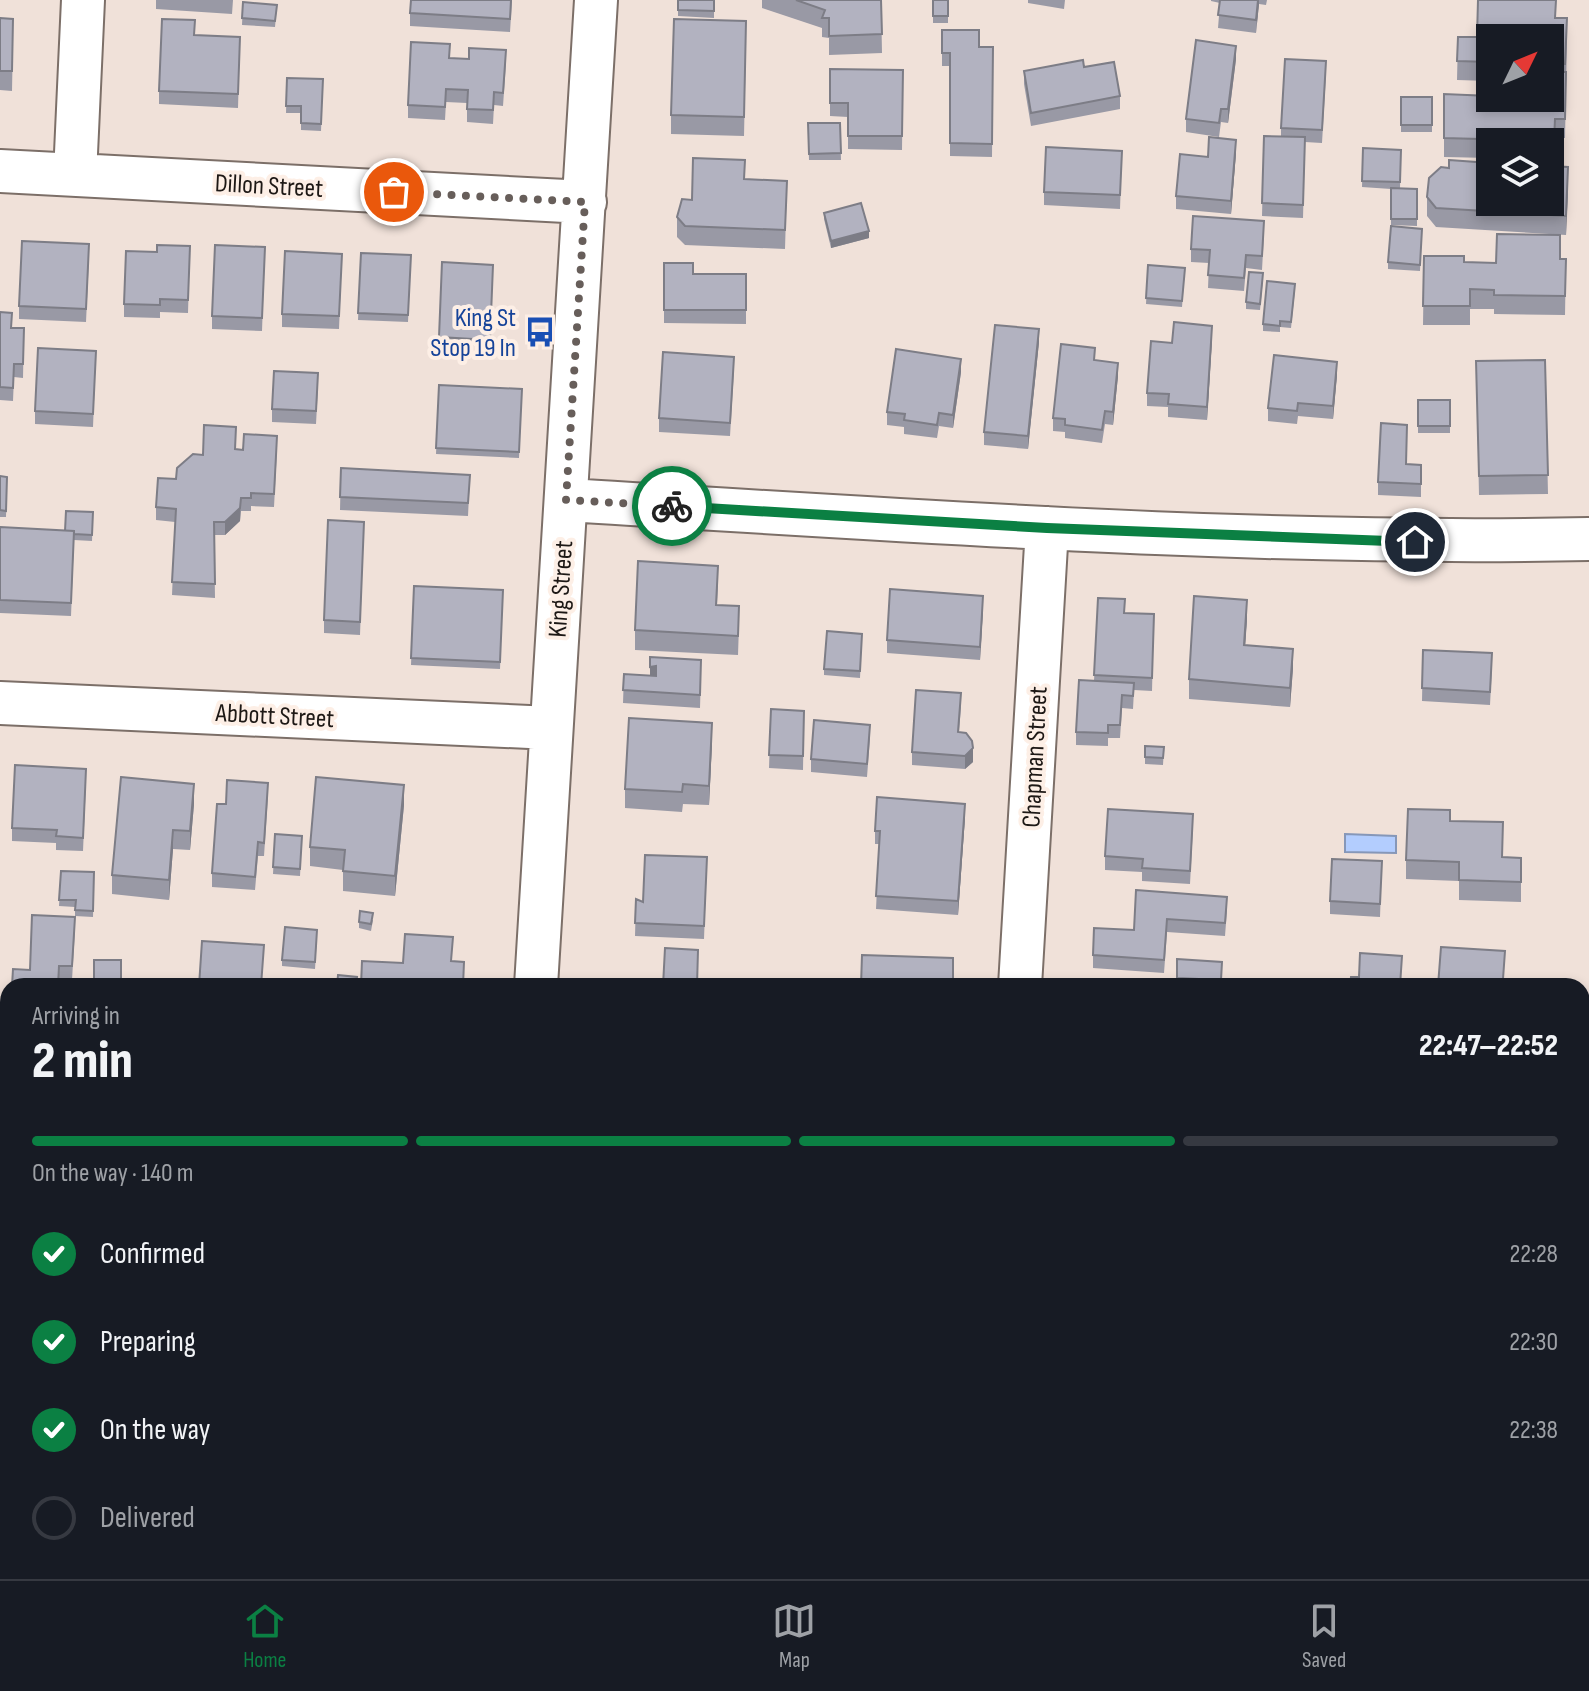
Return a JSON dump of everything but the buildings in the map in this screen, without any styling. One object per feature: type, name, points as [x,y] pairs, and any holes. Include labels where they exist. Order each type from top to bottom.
[{"type":"street","points":[[75,175],[83,0]]},
{"type":"street","name":"King Street","points":[[536,978],[596,0]]},
{"type":"street","name":"Dillon Street","points":[[0,171],[585,202]]},
{"type":"street","points":[[566,500],[1047,528],[1415,542],[1589,539]]},
{"type":"street","name":"Chapman Street","points":[[1020,978],[1047,528]]},
{"type":"street","name":"Abbott Street","points":[[0,703],[551,728]]},
{"type":"water","points":[[1345,834],[1396,836],[1396,853],[1345,852]]},
{"type":"way so far","points":[[394,192],[585,202],[566,500],[672,506]]},
{"type":"place","name":"King St Stop 19 In","points":[[540,332]]},
{"type":"route","points":[[672,506],[1047,528],[1415,542]]}]
